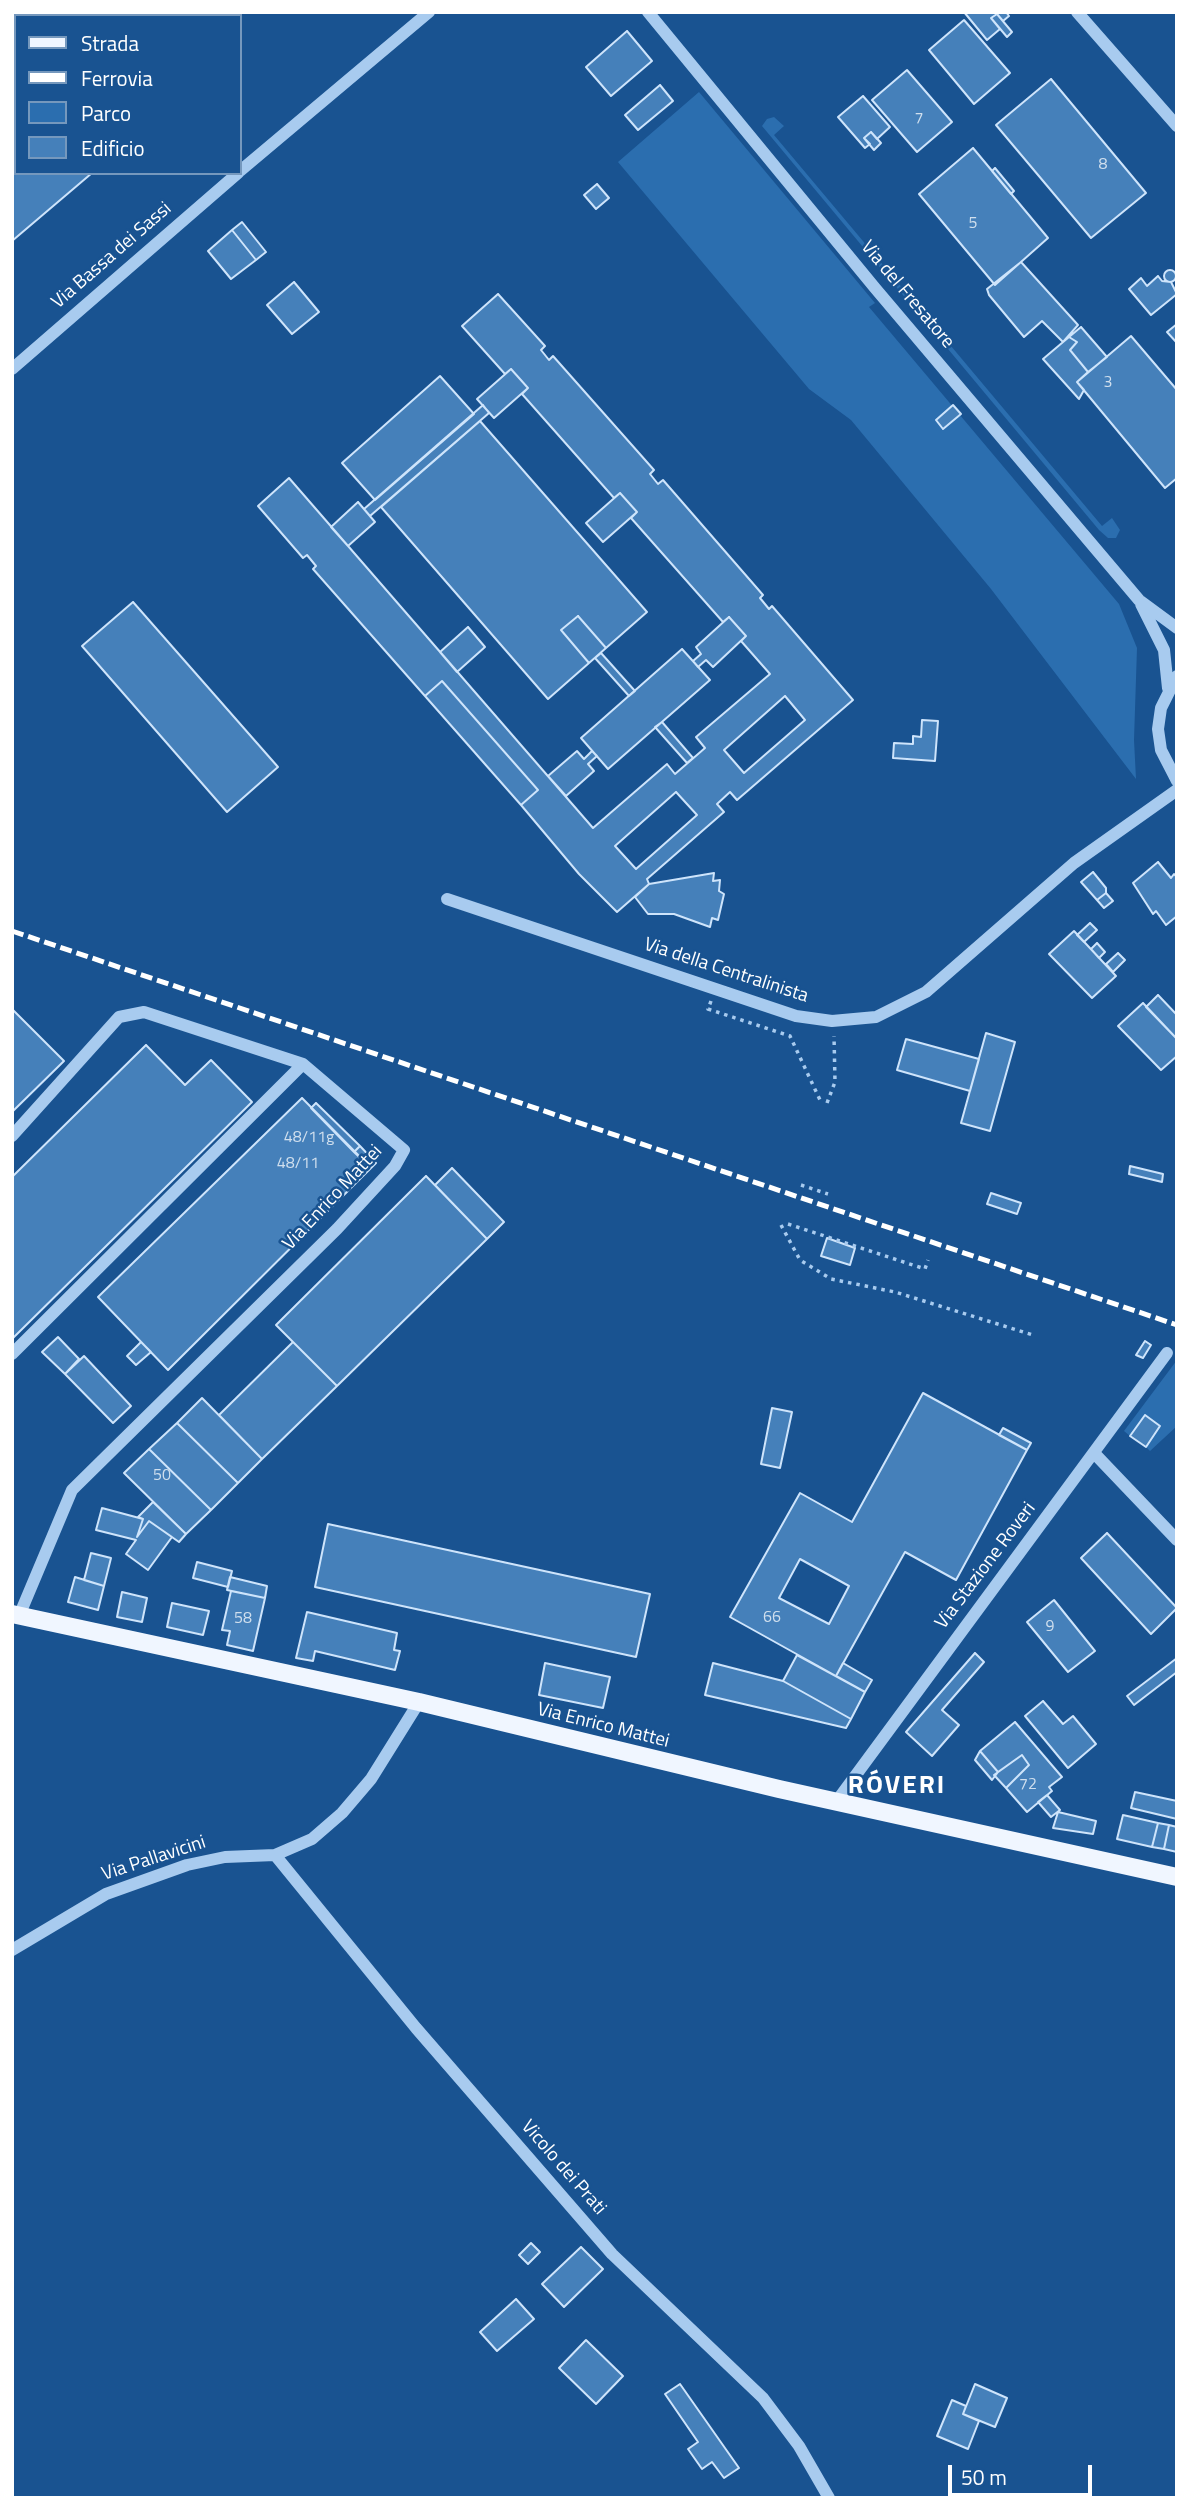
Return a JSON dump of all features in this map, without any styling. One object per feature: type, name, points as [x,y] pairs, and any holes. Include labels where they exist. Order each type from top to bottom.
[{"type":"main road","name":"Via Enrico Mattei","points":[[16,1615],[419,1702],[836,1802],[1177,1877]]},
{"type":"street","name":"Via Bassa dei Sassi","points":[[242,169],[429,12]]},
{"type":"street","name":"Via del Fresatore","points":[[648,12],[875,288],[1139,600],[1177,628]]},
{"type":"street","points":[[1077,12],[1177,127]]},
{"type":"street","name":"Via Bassa dei Sassi","points":[[12,369],[236,175]]},
{"type":"street","name":"Via del Fresatore","points":[[1139,600],[1164,650],[1168,688]]},
{"type":"street","points":[[1177,676],[1168,688],[1158,729],[1161,750],[1177,782]]},
{"type":"street","name":"Via della Centralinista","points":[[447,899],[796,1016],[834,1021],[876,1017],[926,992],[1074,863],[1177,790]]},
{"type":"street","name":"Via Enrico Mattei","points":[[12,1136],[119,1017],[144,1012],[303,1064],[404,1150],[395,1166],[337,1229],[72,1490],[16,1615]]},
{"type":"street","points":[[12,1354],[303,1064]]},
{"type":"street","name":"Via Stazione Roveri","points":[[836,1802],[1167,1353]]},
{"type":"street","points":[[1094,1453],[1177,1540]]},
{"type":"street","name":"Via Pallavicini","points":[[12,1950],[106,1894],[187,1865],[225,1857],[275,1854],[312,1839],[342,1813],[371,1779],[419,1702]]},
{"type":"street","name":"Vicolo dei Prati","points":[[275,1854],[416,2028],[612,2255],[762,2398],[799,2446],[829,2498]]},
{"type":"path","points":[[715,989],[708,1009],[790,1036],[820,1100]]},
{"type":"path","points":[[827,1103],[835,1082],[834,1021]]},
{"type":"path","points":[[801,1185],[828,1194]]},
{"type":"path","points":[[788,1224],[925,1269],[928,1260]]},
{"type":"path","points":[[780,1225],[800,1260],[831,1279],[895,1292],[1033,1335]]},
{"type":"green space","points":[[699,92],[875,303],[869,307],[1119,604],[1137,648],[1134,740],[1136,779],[991,589],[851,420],[809,389],[618,162]]},
{"type":"green space","points":[[774,117],[784,126],[774,135],[1102,526],[1112,518],[1120,530],[1116,538],[1108,538],[1099,530],[762,126],[767,119]]},
{"type":"green space","points":[[1177,1360],[1177,1426],[1150,1451],[1146,1447],[1160,1426],[1145,1415],[1130,1436],[1124,1431]]},
{"type":"building","points":[[16,12],[92,12],[90,14],[14,14]]},
{"type":"building","points":[[964,12],[1006,12],[1009,16],[1003,21],[997,14],[991,18],[1000,29],[987,40]]},
{"type":"building","points":[[14,14],[12,80],[12,16]]},
{"type":"building","points":[[997,14],[1012,32],[1007,37],[991,18]]},
{"type":"building","points":[[964,20],[1010,73],[974,104],[929,50]]},
{"type":"building","points":[[627,31],[652,61],[611,96],[586,67]]},
{"type":"building","points":[[907,70],[952,122],[917,152],[872,100]]},
{"type":"building","points":[[14,78],[14,175],[90,175],[12,241]]},
{"type":"building","points":[[1051,79],[1146,193],[1091,238],[996,125]]},
{"type":"building","points":[[660,85],[673,101],[638,130],[625,115]]},
{"type":"building","points":[[863,96],[890,127],[877,139],[871,132],[864,138],[870,144],[865,148],[838,117]]},
{"type":"building","points":[[871,132],[881,143],[874,150],[864,138]]},
{"type":"building","points":[[973,148],[1048,238],[995,285],[919,194]]},
{"type":"building","points":[[995,168],[1014,191],[1011,194],[992,171]]},
{"type":"building","points":[[597,184],[609,198],[596,209],[584,195]]},
{"type":"building","points":[[242,222],[266,252],[256,260],[232,230]]},
{"type":"building","points":[[232,230],[256,260],[231,279],[208,251]]},
{"type":"building","points":[[1021,262],[1078,325],[1063,342],[1042,321],[1024,337],[989,295],[987,289]]},
{"type":"building","points":[[1170,270],[1176,276],[1170,282],[1164,276]]},
{"type":"building","points":[[1158,276],[1162,281],[1171,282],[1177,294],[1151,315],[1129,289],[1141,278],[1147,286]]},
{"type":"building","points":[[294,282],[319,312],[292,334],[267,305]]},
{"type":"building","points":[[498,294],[545,346],[541,350],[549,360],[553,356],[654,470],[650,474],[658,484],[663,480],[763,595],[760,598],[769,609],[772,606],[853,700],[737,800],[730,792],[717,804],[724,812],[647,879],[649,884],[617,912],[579,874],[521,805],[538,790],[442,681],[425,696],[313,569],[316,566],[307,555],[303,558],[258,506],[289,478],[593,828],[667,764],[675,774],[705,748],[696,737],[770,674],[741,641],[746,636],[729,617],[723,622],[631,518],[637,512],[620,493],[614,498],[522,394],[528,388],[511,369],[505,374],[462,326]],"holes":[[[785,696],[805,720],[744,773],[724,750]],[[676,792],[697,815],[636,869],[615,846]]]},
{"type":"building","points":[[1177,324],[1177,343],[1167,332]]},
{"type":"building","points":[[1081,327],[1107,357],[1088,372],[1070,350],[1077,342],[1069,337]]},
{"type":"building","points":[[1131,336],[1177,390],[1177,478],[1165,488],[1077,382]]},
{"type":"building","points":[[1069,337],[1077,342],[1070,350],[1088,372],[1077,382],[1084,390],[1079,399],[1043,359]]},
{"type":"building","points":[[511,369],[528,388],[494,418],[477,399]]},
{"type":"building","points":[[440,376],[474,414],[375,500],[342,463]]},
{"type":"building","points":[[483,405],[489,413],[370,516],[364,509]]},
{"type":"building","points":[[953,405],[961,414],[943,429],[936,420]]},
{"type":"building","points":[[480,421],[647,612],[606,648],[578,616],[561,630],[589,663],[548,699],[381,507]]},
{"type":"building","points":[[620,493],[637,512],[603,542],[586,523]]},
{"type":"building","points":[[358,502],[375,522],[348,546],[331,527]]},
{"type":"building","points":[[133,602],[278,767],[227,812],[82,646]]},
{"type":"building","points":[[578,616],[606,648],[589,663],[561,630]]},
{"type":"building","points":[[729,617],[746,636],[713,667],[706,660],[698,667],[693,661],[701,654],[696,647]]},
{"type":"building","points":[[468,627],[485,647],[457,672],[440,652]]},
{"type":"building","points":[[682,649],[710,680],[608,769],[581,738]]},
{"type":"building","points":[[601,653],[635,691],[629,696],[595,658]]},
{"type":"building","points":[[442,681],[538,790],[521,805],[425,696]]},
{"type":"building","points":[[922,720],[938,721],[935,761],[893,758],[894,743],[913,744],[913,736],[921,737]]},
{"type":"building","points":[[662,722],[693,758],[687,763],[655,727]]},
{"type":"building","points":[[577,751],[584,759],[592,751],[597,756],[588,764],[594,771],[566,796],[548,776]]},
{"type":"building","points":[[1158,862],[1171,878],[1174,874],[1177,877],[1177,916],[1166,925],[1156,911],[1153,914],[1133,883]]},
{"type":"building","points":[[1093,872],[1106,888],[1106,893],[1097,900],[1081,882]]},
{"type":"building","points":[[714,873],[713,881],[720,880],[719,891],[724,894],[718,920],[712,918],[710,927],[674,914],[648,914],[635,897],[649,884]]},
{"type":"building","points":[[1106,893],[1113,901],[1104,908],[1097,900]]},
{"type":"building","points":[[1090,923],[1097,930],[1084,942],[1077,935]]},
{"type":"building","points":[[1074,931],[1116,976],[1092,998],[1049,954]]},
{"type":"building","points":[[1097,943],[1105,952],[1099,958],[1091,949]]},
{"type":"building","points":[[1118,953],[1125,960],[1113,972],[1106,964]]},
{"type":"building","points":[[1158,995],[1177,1015],[1177,1039],[1146,1007]]},
{"type":"building","points":[[1143,1003],[1177,1039],[1177,1056],[1161,1070],[1118,1026]]},
{"type":"building","points":[[12,1009],[64,1061],[12,1112]]},
{"type":"building","points":[[986,1033],[1015,1042],[990,1131],[961,1123]]},
{"type":"building","points":[[906,1039],[979,1059],[970,1091],[897,1070]]},
{"type":"building","points":[[146,1045],[185,1085],[211,1060],[252,1102],[12,1339],[12,1177]]},
{"type":"building","points":[[302,1098],[371,1168],[168,1370],[98,1297]]},
{"type":"building","points":[[316,1103],[360,1146],[354,1152],[311,1108]]},
{"type":"building","points":[[360,1146],[376,1163],[371,1168],[354,1152]]},
{"type":"building","points":[[1130,1166],[1163,1174],[1162,1182],[1129,1174]]},
{"type":"building","points":[[452,1168],[504,1222],[487,1239],[435,1185]]},
{"type":"building","points":[[426,1176],[487,1239],[337,1386],[276,1325]]},
{"type":"building","points":[[991,1193],[1021,1203],[1017,1214],[987,1204]]},
{"type":"building","points":[[827,1238],[855,1248],[850,1265],[821,1256]]},
{"type":"building","points":[[58,1337],[79,1359],[65,1374],[42,1352]]},
{"type":"building","points":[[1145,1341],[1151,1345],[1143,1358],[1136,1355]]},
{"type":"building","points":[[141,1342],[151,1352],[136,1365],[127,1356]]},
{"type":"building","points":[[293,1342],[337,1386],[262,1459],[219,1415]]},
{"type":"building","points":[[84,1356],[131,1406],[113,1423],[65,1374]]},
{"type":"building","points":[[923,1393],[1027,1450],[956,1580],[905,1552],[836,1676],[730,1617],[800,1493],[852,1522]],"holes":[[[800,1559],[849,1586],[829,1624],[779,1598]]]},
{"type":"building","points":[[202,1398],[262,1459],[238,1483],[177,1423]]},
{"type":"building","points":[[772,1408],[792,1412],[780,1468],[761,1464]]},
{"type":"building","points":[[1145,1415],[1160,1426],[1146,1447],[1130,1436]]},
{"type":"building","points":[[177,1423],[238,1483],[211,1510],[149,1449]]},
{"type":"building","points":[[1003,1428],[1031,1443],[1027,1450],[999,1435]]},
{"type":"building","points":[[149,1449],[211,1510],[186,1534],[124,1473]]},
{"type":"building","points":[[153,1502],[186,1534],[179,1542],[149,1521],[137,1537],[143,1519],[138,1517]]},
{"type":"building","points":[[102,1508],[143,1519],[137,1537],[149,1521],[172,1537],[148,1570],[126,1554],[136,1540],[96,1530]]},
{"type":"building","points":[[328,1524],[650,1594],[636,1657],[315,1587]]},
{"type":"building","points":[[1107,1533],[1177,1608],[1151,1634],[1081,1558]]},
{"type":"building","points":[[91,1553],[111,1558],[104,1586],[84,1580]]},
{"type":"building","points":[[197,1562],[232,1571],[228,1587],[193,1578]]},
{"type":"building","points":[[75,1577],[104,1586],[98,1610],[68,1602]]},
{"type":"building","points":[[230,1577],[267,1586],[265,1598],[227,1590]]},
{"type":"building","points":[[231,1591],[265,1598],[253,1651],[227,1645],[230,1631],[222,1630]]},
{"type":"building","points":[[122,1592],[147,1598],[142,1622],[117,1617]]},
{"type":"building","points":[[1054,1600],[1095,1651],[1068,1672],[1027,1622]]},
{"type":"building","points":[[172,1603],[209,1611],[203,1635],[167,1627]]},
{"type":"building","points":[[307,1612],[397,1633],[394,1650],[400,1651],[395,1670],[315,1651],[313,1661],[296,1658]]},
{"type":"building","points":[[975,1653],[984,1662],[942,1710],[959,1725],[932,1756],[906,1732]]},
{"type":"building","points":[[797,1655],[865,1692],[851,1719],[783,1681]]},
{"type":"building","points":[[1177,1658],[1177,1672],[1134,1705],[1127,1696]]},
{"type":"building","points":[[545,1663],[610,1677],[603,1708],[539,1695]]},
{"type":"building","points":[[713,1663],[783,1681],[851,1719],[846,1728],[705,1695]]},
{"type":"building","points":[[843,1663],[872,1680],[865,1692],[836,1676]]},
{"type":"building","points":[[1043,1701],[1063,1724],[1073,1716],[1096,1744],[1068,1768],[1025,1716]]},
{"type":"building","points":[[1015,1722],[1062,1777],[1049,1787],[1052,1791],[1027,1812],[1006,1788],[1029,1765],[1022,1755],[998,1772],[980,1751]]},
{"type":"building","points":[[980,1751],[998,1772],[992,1780],[975,1760]]},
{"type":"building","points":[[1022,1755],[1029,1765],[1006,1788],[994,1775]]},
{"type":"building","points":[[1135,1792],[1177,1801],[1177,1819],[1131,1808]]},
{"type":"building","points":[[1047,1795],[1060,1810],[1051,1817],[1038,1802]]},
{"type":"building","points":[[1058,1812],[1096,1821],[1093,1834],[1053,1828]]},
{"type":"building","points":[[1123,1815],[1158,1823],[1152,1847],[1117,1839]]},
{"type":"building","points":[[1158,1823],[1169,1825],[1164,1849],[1152,1847]]},
{"type":"building","points":[[1169,1825],[1177,1827],[1177,1852],[1164,1849]]},
{"type":"building","points":[[531,2243],[540,2252],[528,2264],[519,2255]]},
{"type":"building","points":[[581,2247],[603,2269],[564,2307],[542,2284]]},
{"type":"building","points":[[516,2299],[534,2319],[497,2351],[480,2332]]},
{"type":"building","points":[[586,2340],[623,2376],[596,2404],[559,2368]]},
{"type":"building","points":[[680,2384],[739,2468],[724,2478],[712,2462],[702,2469],[688,2449],[698,2442],[665,2394]]},
{"type":"building","points":[[975,2384],[1007,2398],[995,2427],[963,2414]]},
{"type":"building","points":[[952,2400],[966,2406],[963,2414],[979,2421],[968,2449],[937,2436]]},
{"type":"railway","points":[[12,931],[1177,1325]]},
{"type":"district","name":"RÓVERI","points":[[897,1787]]}]
